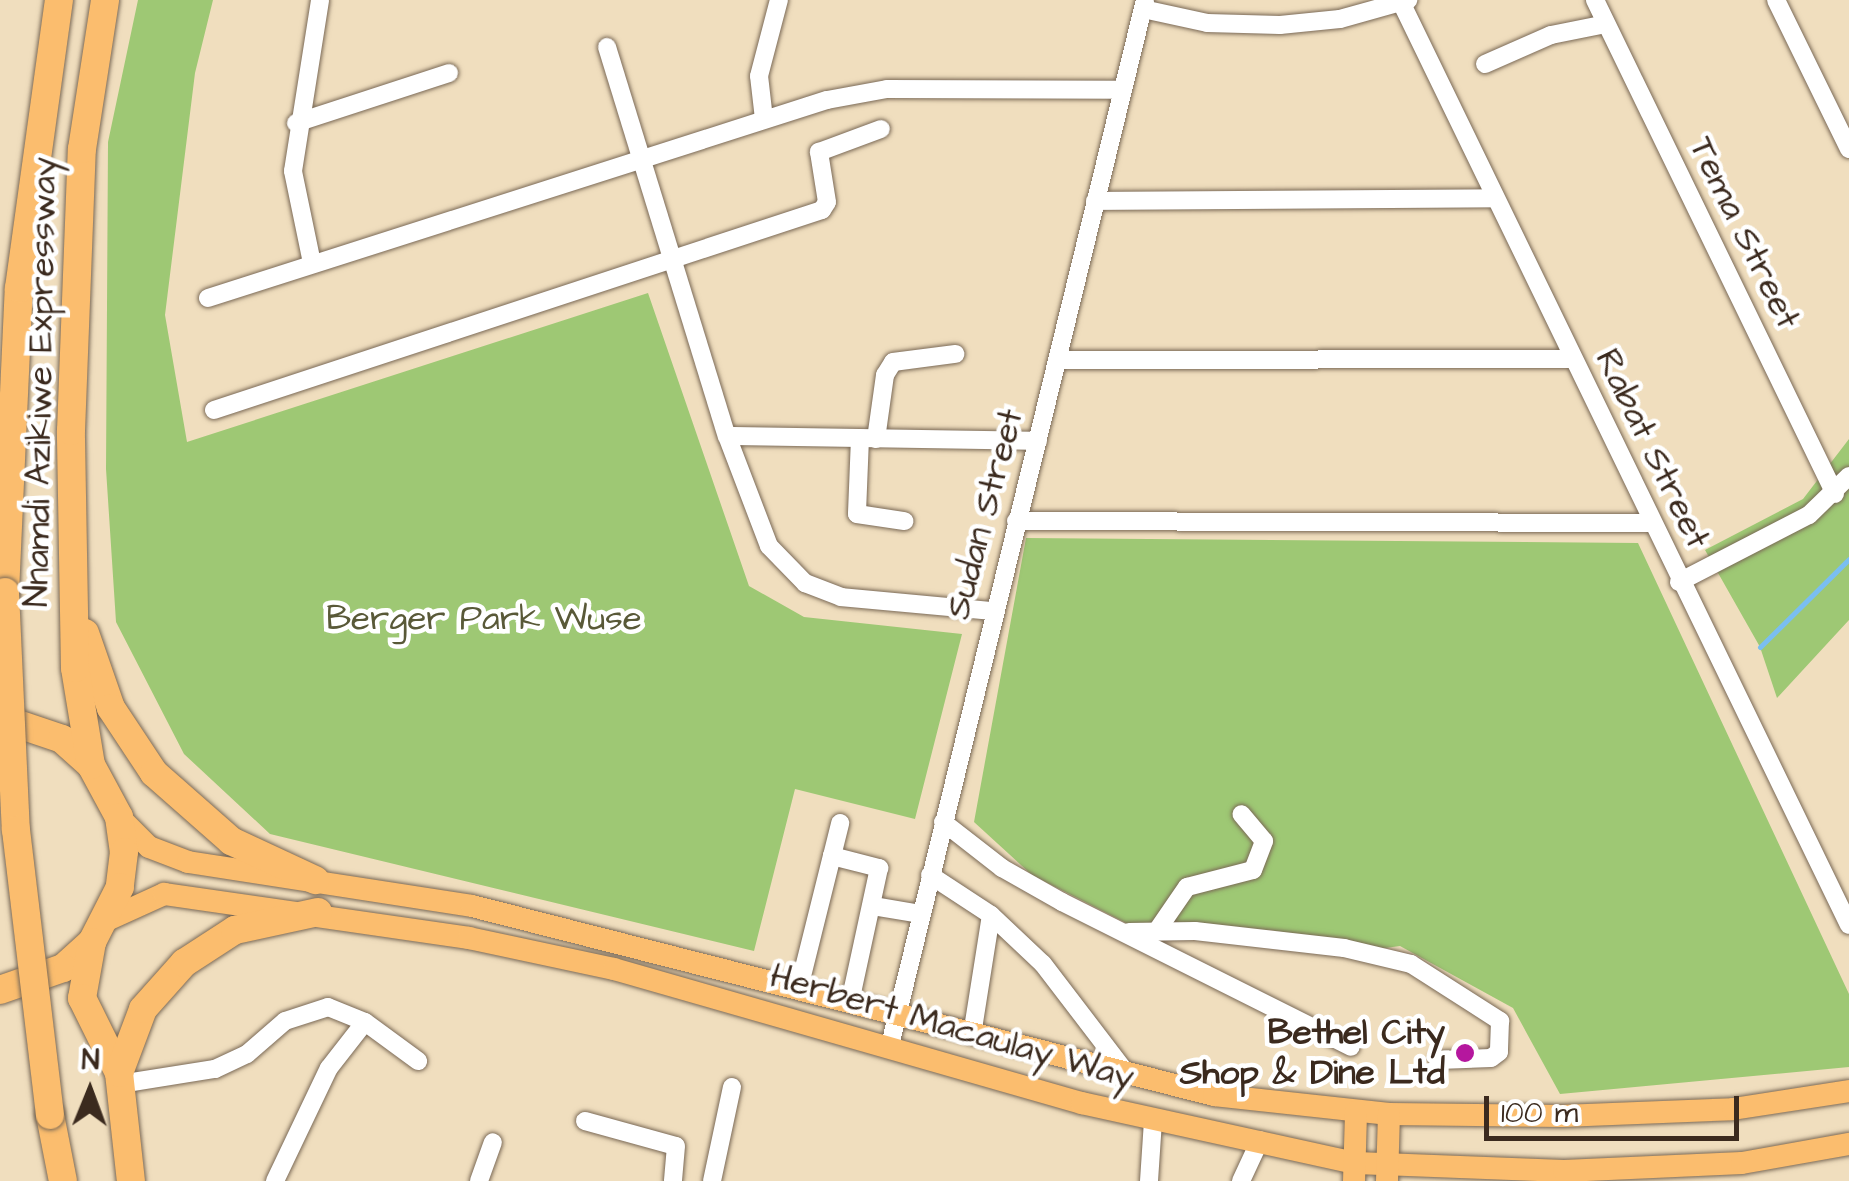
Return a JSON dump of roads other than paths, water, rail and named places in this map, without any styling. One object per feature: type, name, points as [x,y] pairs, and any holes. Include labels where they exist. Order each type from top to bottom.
[{"type":"highway","name":"Nnamdi Azikiwe Expressway","points":[[59,0],[18,288],[5,592],[17,840],[50,1115],[64,1181]]},
{"type":"highway","name":"Nnamdi Azikiwe Expressway","points":[[91,765],[74,668],[74,278],[82,150],[105,0]]},
{"type":"highway","points":[[72,582],[93,666],[154,773],[230,841],[315,880]]},
{"type":"highway","points":[[0,718],[62,738],[91,765],[119,817],[120,887],[100,931],[82,998],[120,1079],[131,1181]]},
{"type":"highway","points":[[120,1079],[143,1010],[184,963],[235,930],[318,912]]},
{"type":"highway","points":[[0,990],[63,968],[100,931]]},
{"type":"main road","name":"Herbert Macaulay Way","points":[[119,817],[149,847],[188,862],[472,906],[798,988],[1130,1079],[1389,1114],[1562,1116],[1732,1109],[1849,1091]]},
{"type":"main road","name":"Herbert Macaulay Way","points":[[100,931],[164,894],[318,912],[614,969],[1153,1120],[1260,1140],[1355,1172],[1742,1163],[1849,1144]]},
{"type":"main road","points":[[1355,1172],[1356,1112]]},
{"type":"main road","points":[[1387,1173],[1389,1114]]},
{"type":"street","points":[[312,262],[292,171],[296,123],[320,0]]},
{"type":"street","points":[[764,119],[759,76],[779,0]]},
{"type":"street","name":"Tema Street","points":[[1595,0],[1835,494]]},
{"type":"street","points":[[1776,0],[1849,149]]},
{"type":"street","points":[[1144,4],[1207,23],[1280,25],[1403,1]]},
{"type":"street","name":"Rabat Street","points":[[1403,1],[1650,522],[1849,925]]},
{"type":"street","name":"Sudan Street","points":[[890,1045],[992,611],[1059,360],[1144,4]]},
{"type":"street","points":[[1485,64],[1551,35],[1606,24]]},
{"type":"street","points":[[607,47],[727,436],[770,546],[805,583],[841,597],[992,611]]},
{"type":"street","points":[[296,123],[448,73]]},
{"type":"street","points":[[208,298],[764,119],[887,89],[1122,90]]},
{"type":"street","points":[[214,410],[822,210],[827,202],[819,152],[881,129]]},
{"type":"street","points":[[1095,200],[1495,198]]},
{"type":"street","points":[[904,521],[857,514],[868,439],[884,375],[893,362],[956,354]]},
{"type":"street","points":[[1059,360],[1572,359]]},
{"type":"street","points":[[727,436],[1038,441]]},
{"type":"street","points":[[1679,582],[1774,537],[1835,494],[1849,476]]},
{"type":"street","points":[[1016,520],[1650,522]]},
{"type":"street","points":[[1156,932],[1187,887],[1253,870],[1264,841],[1241,814]]},
{"type":"street","points":[[798,988],[840,822]]},
{"type":"street","points":[[943,822],[1002,868],[1351,1047]]},
{"type":"street","points":[[832,856],[879,868],[850,1002]]},
{"type":"street","points":[[930,875],[991,915],[1042,964],[1130,1079]]},
{"type":"street","points":[[873,906],[921,914]]},
{"type":"street","points":[[972,1035],[991,915]]},
{"type":"street","points":[[1130,932],[1344,948],[1411,964],[1500,1021],[1499,1052],[1491,1058],[1438,1060]]},
{"type":"street","points":[[120,1079],[214,1069],[308,1012],[328,1007],[365,1022],[418,1061]]},
{"type":"street","points":[[275,1181],[329,1068],[365,1022]]},
{"type":"street","points":[[712,1181],[732,1087]]},
{"type":"street","points":[[1150,1181],[1153,1120]]},
{"type":"street","points":[[584,1121],[676,1146],[673,1181]]},
{"type":"street","points":[[1241,1181],[1260,1140]]},
{"type":"street","points":[[479,1181],[493,1142]]},
{"type":"waterway","points":[[1760,647],[1849,559]]},
{"type":"place","name":"Bethel City Shop & Dine Ltd","points":[[1465,1053]]},
{"type":"park label","name":"Berger Park Wuse","points":[[484,619]]}]
